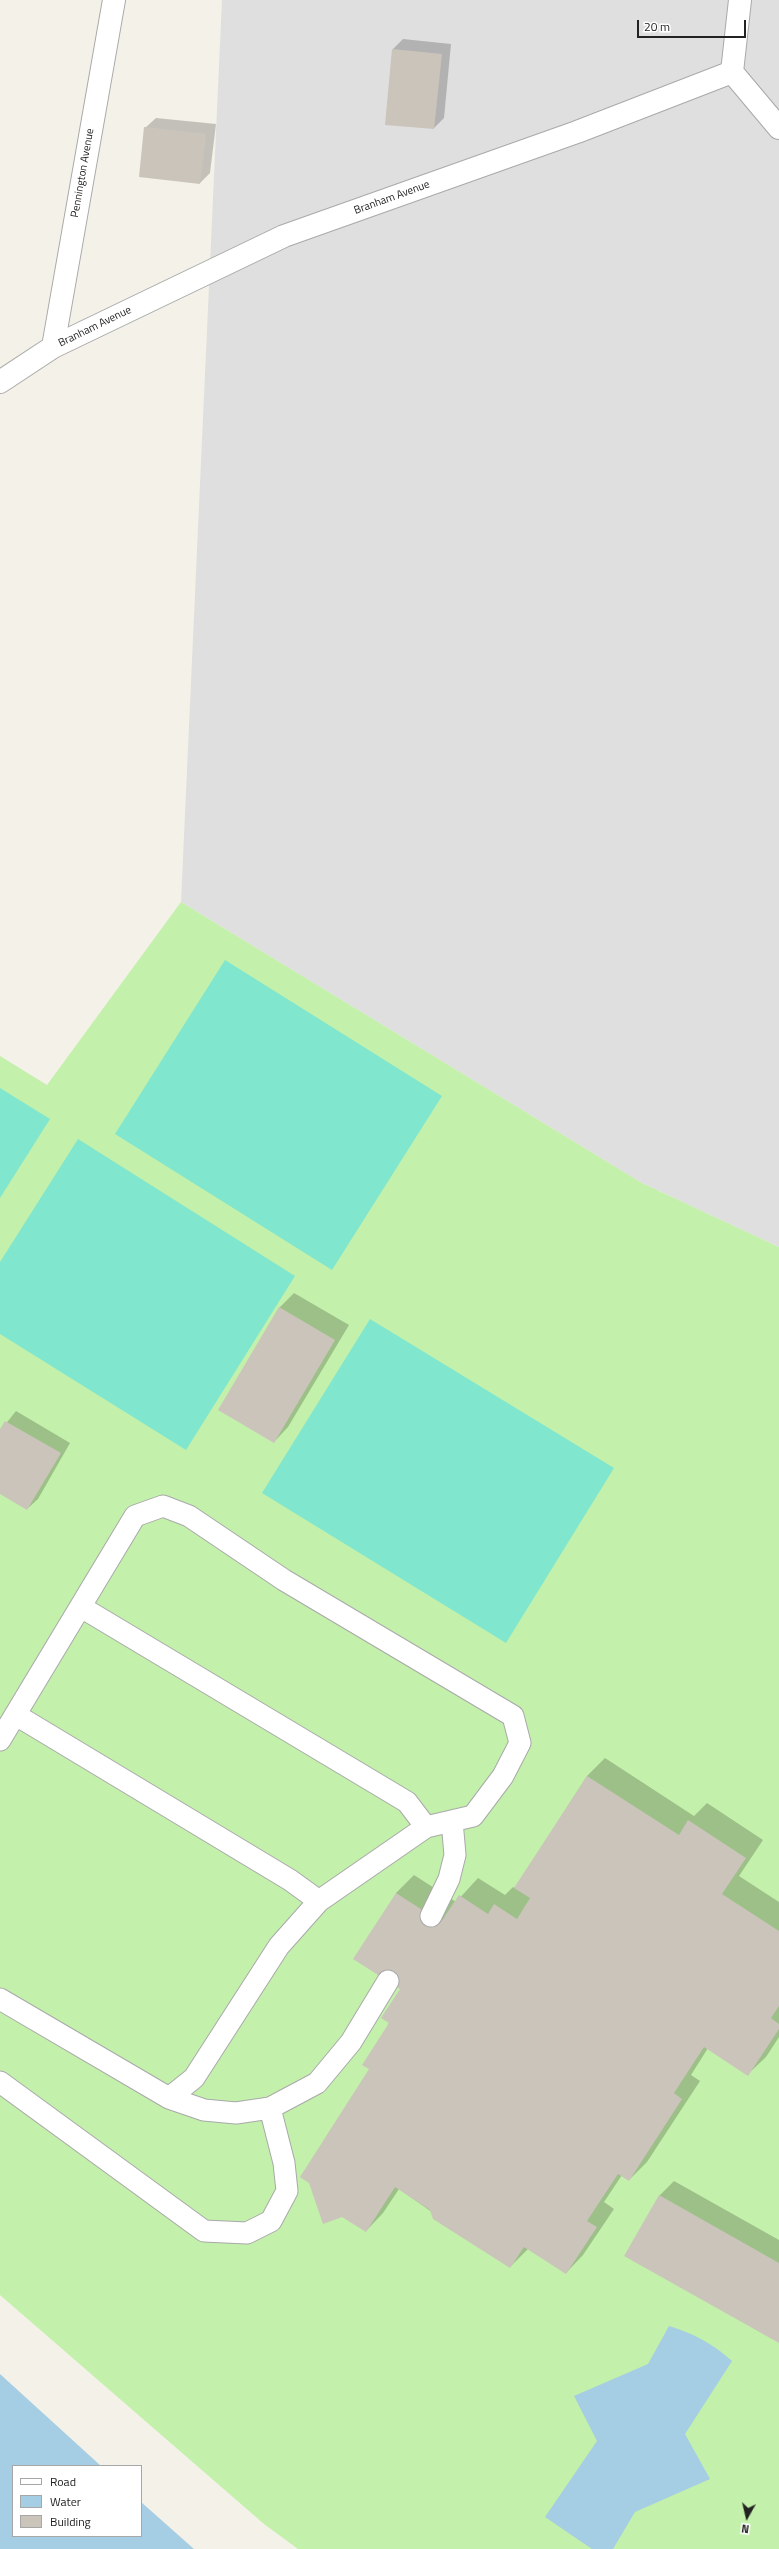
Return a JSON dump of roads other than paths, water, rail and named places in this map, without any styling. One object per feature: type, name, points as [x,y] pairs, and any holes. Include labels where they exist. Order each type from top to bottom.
[{"type":"street","name":"Pennington Avenue","points":[[53,347],[114,0]]},
{"type":"street","points":[[740,0],[732,72],[779,128]]},
{"type":"street","name":"Branham Avenue","points":[[0,382],[53,347],[284,236],[577,132],[732,72]]},
{"type":"lane","points":[[0,1740],[81,1607],[120,1537],[135,1516],[163,1506],[189,1516],[284,1580],[513,1716],[520,1743],[503,1776],[473,1816],[426,1827],[319,1901],[279,1946],[194,2078],[168,2098]]},
{"type":"lane","points":[[81,1607],[407,1802],[426,1827]]},
{"type":"lane","points":[[16,1715],[290,1880],[319,1901]]},
{"type":"lane","points":[[431,1916],[449,1879],[455,1855],[452,1821]]},
{"type":"lane","points":[[0,1999],[168,2098],[204,2110],[236,2113],[270,2108],[317,2083],[351,2042],[388,1981]]},
{"type":"lane","points":[[0,2082],[204,2231],[247,2233],[271,2221],[286,2190],[284,2163],[270,2108]]},
{"type":"water","points":[[669,2326],[687,2332],[702,2340],[717,2349],[732,2361],[685,2434],[710,2479],[635,2512],[613,2549],[592,2549],[545,2517],[597,2441],[574,2396],[648,2364]]},
{"type":"water","points":[[0,2374],[100,2465],[12,2465],[12,2537],[142,2537],[142,2503],[194,2549],[0,2549]]}]
